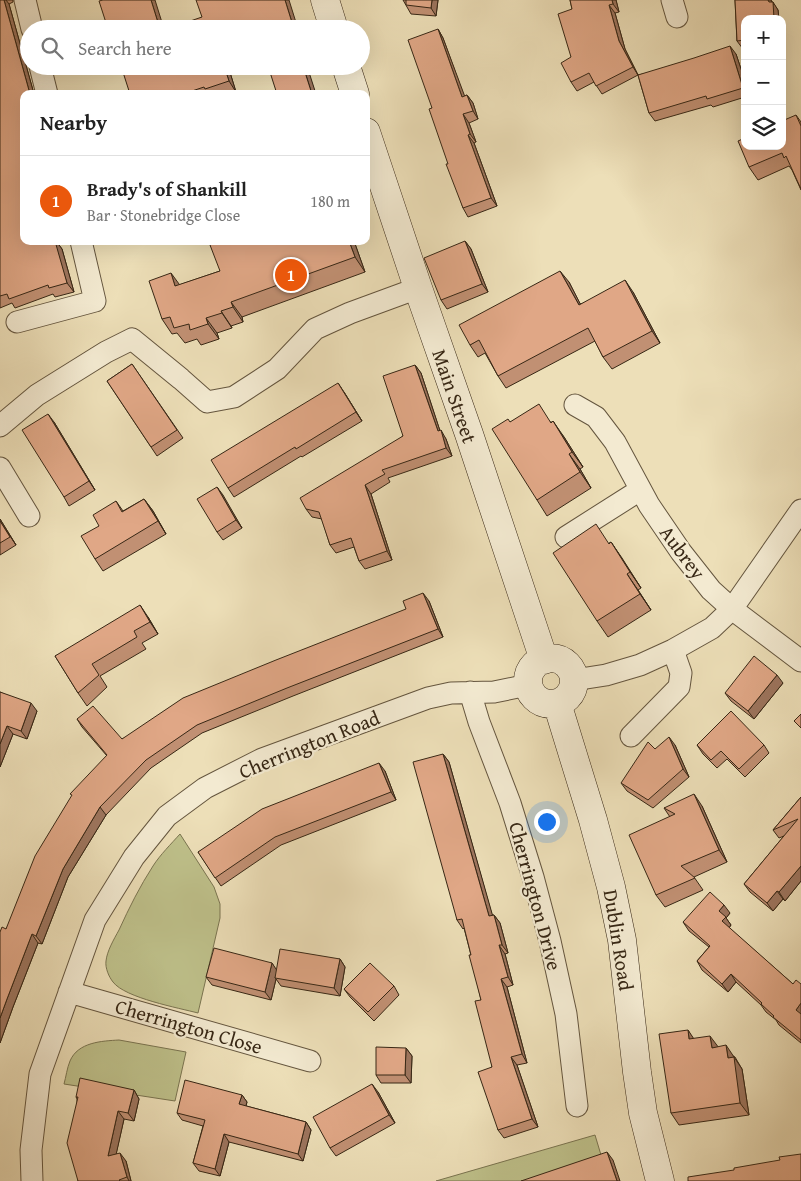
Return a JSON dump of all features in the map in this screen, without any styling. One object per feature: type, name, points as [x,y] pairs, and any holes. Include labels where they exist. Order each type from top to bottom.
[{"type":"main road","points":[[325,0],[331,20]]},
{"type":"main road","points":[[349,75],[354,90]]},
{"type":"main road","name":"Main Street","points":[[370,144],[544,660]]},
{"type":"main road","points":[[552,658],[564,663],[571,671],[574,680],[571,692],[562,701],[557,703],[550,704],[540,701],[531,692],[528,685],[528,678],[532,669],[536,664],[544,660],[552,658]]},
{"type":"main road","name":"Dublin Road","points":[[557,703],[594,820],[611,887],[622,940],[643,1113],[660,1181]]},
{"type":"street","points":[[25,0],[30,20]]},
{"type":"street","points":[[42,75],[45,90]]},
{"type":"street","points":[[17,322],[95,301],[82,245]]},
{"type":"street","points":[[0,426],[37,395],[106,352],[132,339],[208,402],[234,397],[277,369],[315,329],[343,316],[418,288]]},
{"type":"street","name":"Aubrey","points":[[575,404],[596,417],[615,442],[649,506],[681,552],[711,590],[732,610],[801,661]]},
{"type":"street","points":[[0,468],[29,516]]},
{"type":"street","points":[[566,537],[640,490]]},
{"type":"street","points":[[574,680],[606,675],[640,665],[673,650],[712,628],[732,610],[801,510]]},
{"type":"street","points":[[631,736],[679,687],[681,673],[673,650]]},
{"type":"street","name":"Cherrington Road","points":[[32,1181],[31,1150],[40,1074],[95,920],[134,856],[167,816],[205,788],[262,758],[428,698],[451,693],[494,692],[528,685]]},
{"type":"street","name":"Cherrington Drive","points":[[470,692],[479,722],[510,803],[533,877],[550,942],[566,1014],[577,1106]]},
{"type":"street","name":"Cherrington Close","points":[[69,992],[310,1061]]},
{"type":"green space","points":[[180,834],[214,887],[220,904],[220,918],[198,1013],[140,998],[119,988],[113,982],[106,967],[109,949],[139,889],[156,862]]},
{"type":"green space","points":[[119,1040],[186,1052],[175,1101],[64,1084],[70,1061],[79,1050],[91,1044]]},
{"type":"green space","points":[[595,1135],[601,1155],[525,1181],[436,1181]]},
{"type":"building","points":[[0,0],[4,0],[20,58],[20,75],[25,75],[29,90],[20,90],[20,245],[56,245],[67,283],[49,288],[48,285],[9,299],[7,294],[0,296]]},
{"type":"building","points":[[151,0],[157,20],[105,20],[99,1]]},
{"type":"building","points":[[196,0],[285,0],[291,20],[193,20],[202,17]]},
{"type":"building","points":[[406,0],[432,0],[431,8],[406,5]]},
{"type":"building","points":[[570,0],[612,0],[613,4],[609,5],[619,41],[633,67],[596,86],[589,73],[571,82],[561,63],[571,57],[558,14],[572,9]]},
{"type":"building","points":[[735,0],[768,0],[773,2],[774,15],[741,15],[741,40],[737,41]]},
{"type":"building","points":[[438,29],[462,97],[467,95],[473,111],[463,114],[470,134],[468,135],[491,198],[463,208],[446,164],[448,164],[429,109],[432,108],[408,40]]},
{"type":"building","points":[[730,46],[741,82],[741,89],[707,99],[706,96],[649,113],[638,75]]},
{"type":"building","points":[[124,75],[227,75],[229,81],[205,89],[204,87],[195,90],[129,90]]},
{"type":"building","points":[[271,75],[306,75],[311,90],[276,90]]},
{"type":"building","points":[[796,115],[801,126],[801,189],[786,156],[784,158],[782,153],[749,167],[742,150],[786,150],[786,119]]},
{"type":"building","points":[[465,241],[482,284],[441,300],[424,258]]},
{"type":"building","points":[[210,245],[350,245],[355,257],[231,302],[233,307],[206,318],[208,324],[190,330],[189,324],[174,328],[170,317],[162,319],[149,281],[171,273],[175,286],[220,271]]},
{"type":"building","points":[[560,271],[579,305],[625,280],[652,331],[603,357],[588,328],[498,376],[479,340],[470,345],[459,325]]},
{"type":"building","points":[[132,364],[177,430],[151,447],[107,381]]},
{"type":"building","points":[[415,365],[438,431],[441,430],[446,448],[382,470],[385,474],[365,485],[387,551],[359,561],[351,538],[330,545],[319,512],[306,509],[300,498],[403,436],[383,376]]},
{"type":"building","points":[[338,383],[356,412],[228,488],[211,460]]},
{"type":"building","points":[[539,404],[551,423],[553,421],[572,452],[569,454],[580,472],[537,500],[492,429],[508,419],[510,422]]},
{"type":"building","points":[[48,414],[89,481],[64,497],[22,430]]},
{"type":"building","points":[[217,487],[236,520],[217,532],[197,499]]},
{"type":"building","points":[[144,499],[158,521],[95,559],[81,536],[99,526],[93,515],[116,501],[122,512]]},
{"type":"building","points":[[0,521],[10,537],[0,543]]},
{"type":"building","points":[[596,524],[609,544],[611,542],[630,572],[627,574],[640,594],[597,621],[553,553]]},
{"type":"building","points":[[423,593],[438,629],[197,725],[146,760],[100,807],[63,869],[36,936],[32,934],[0,1018],[0,932],[2,927],[6,929],[35,856],[72,795],[70,794],[107,755],[77,719],[93,706],[122,739],[183,698],[406,609],[403,601]]},
{"type":"building","points":[[140,605],[150,622],[134,631],[137,637],[92,664],[99,675],[78,693],[55,656]]},
{"type":"building","points":[[754,656],[777,675],[748,711],[725,693]]},
{"type":"building","points":[[0,692],[31,703],[21,731],[7,726],[0,744]]},
{"type":"building","points":[[731,711],[764,745],[739,769],[721,751],[711,760],[697,745]]},
{"type":"building","points":[[801,714],[801,728],[794,721]]},
{"type":"building","points":[[669,737],[683,769],[648,800],[621,783],[648,742],[655,749]]},
{"type":"building","points":[[443,754],[489,916],[494,915],[502,945],[499,945],[508,977],[501,979],[522,1054],[511,1057],[532,1119],[498,1130],[478,1072],[492,1067],[475,1001],[481,1000],[469,955],[471,955],[462,919],[457,920],[413,762]]},
{"type":"building","points":[[379,763],[391,792],[275,837],[215,878],[198,852],[262,809]]},
{"type":"building","points":[[694,794],[719,850],[681,866],[695,878],[656,895],[629,835],[675,814],[664,808]]},
{"type":"building","points":[[801,797],[801,866],[767,903],[744,884],[798,819],[773,830]]},
{"type":"building","points":[[710,892],[724,905],[719,911],[726,917],[722,921],[793,984],[796,980],[801,984],[801,1003],[796,1010],[801,1014],[801,1040],[773,1017],[762,1003],[731,974],[722,984],[697,961],[710,946],[683,922]]},
{"type":"building","points":[[214,948],[272,963],[265,992],[206,977]]},
{"type":"building","points":[[280,949],[340,959],[334,988],[275,978]]},
{"type":"building","points":[[370,963],[394,986],[368,1012],[344,989]]},
{"type":"building","points":[[688,1030],[689,1039],[710,1036],[712,1048],[726,1045],[728,1058],[734,1057],[740,1103],[671,1113],[659,1034]]},
{"type":"building","points":[[376,1047],[406,1048],[405,1075],[376,1075]]},
{"type":"building","points":[[80,1078],[134,1090],[128,1113],[118,1111],[108,1156],[120,1153],[127,1177],[120,1181],[78,1181],[67,1143],[78,1097],[76,1097]]},
{"type":"building","points":[[185,1080],[242,1095],[239,1104],[306,1122],[298,1154],[224,1134],[215,1169],[193,1163],[205,1120],[177,1113]]},
{"type":"building","points":[[372,1084],[389,1115],[330,1148],[313,1117]]},
{"type":"building","points":[[607,1152],[617,1181],[521,1181]]},
{"type":"building","points":[[801,1154],[801,1181],[688,1181],[688,1177],[734,1170],[734,1168],[780,1160],[779,1157]]},
{"type":"place","name":"Brady's of Shankill","points":[[291,275]]}]
